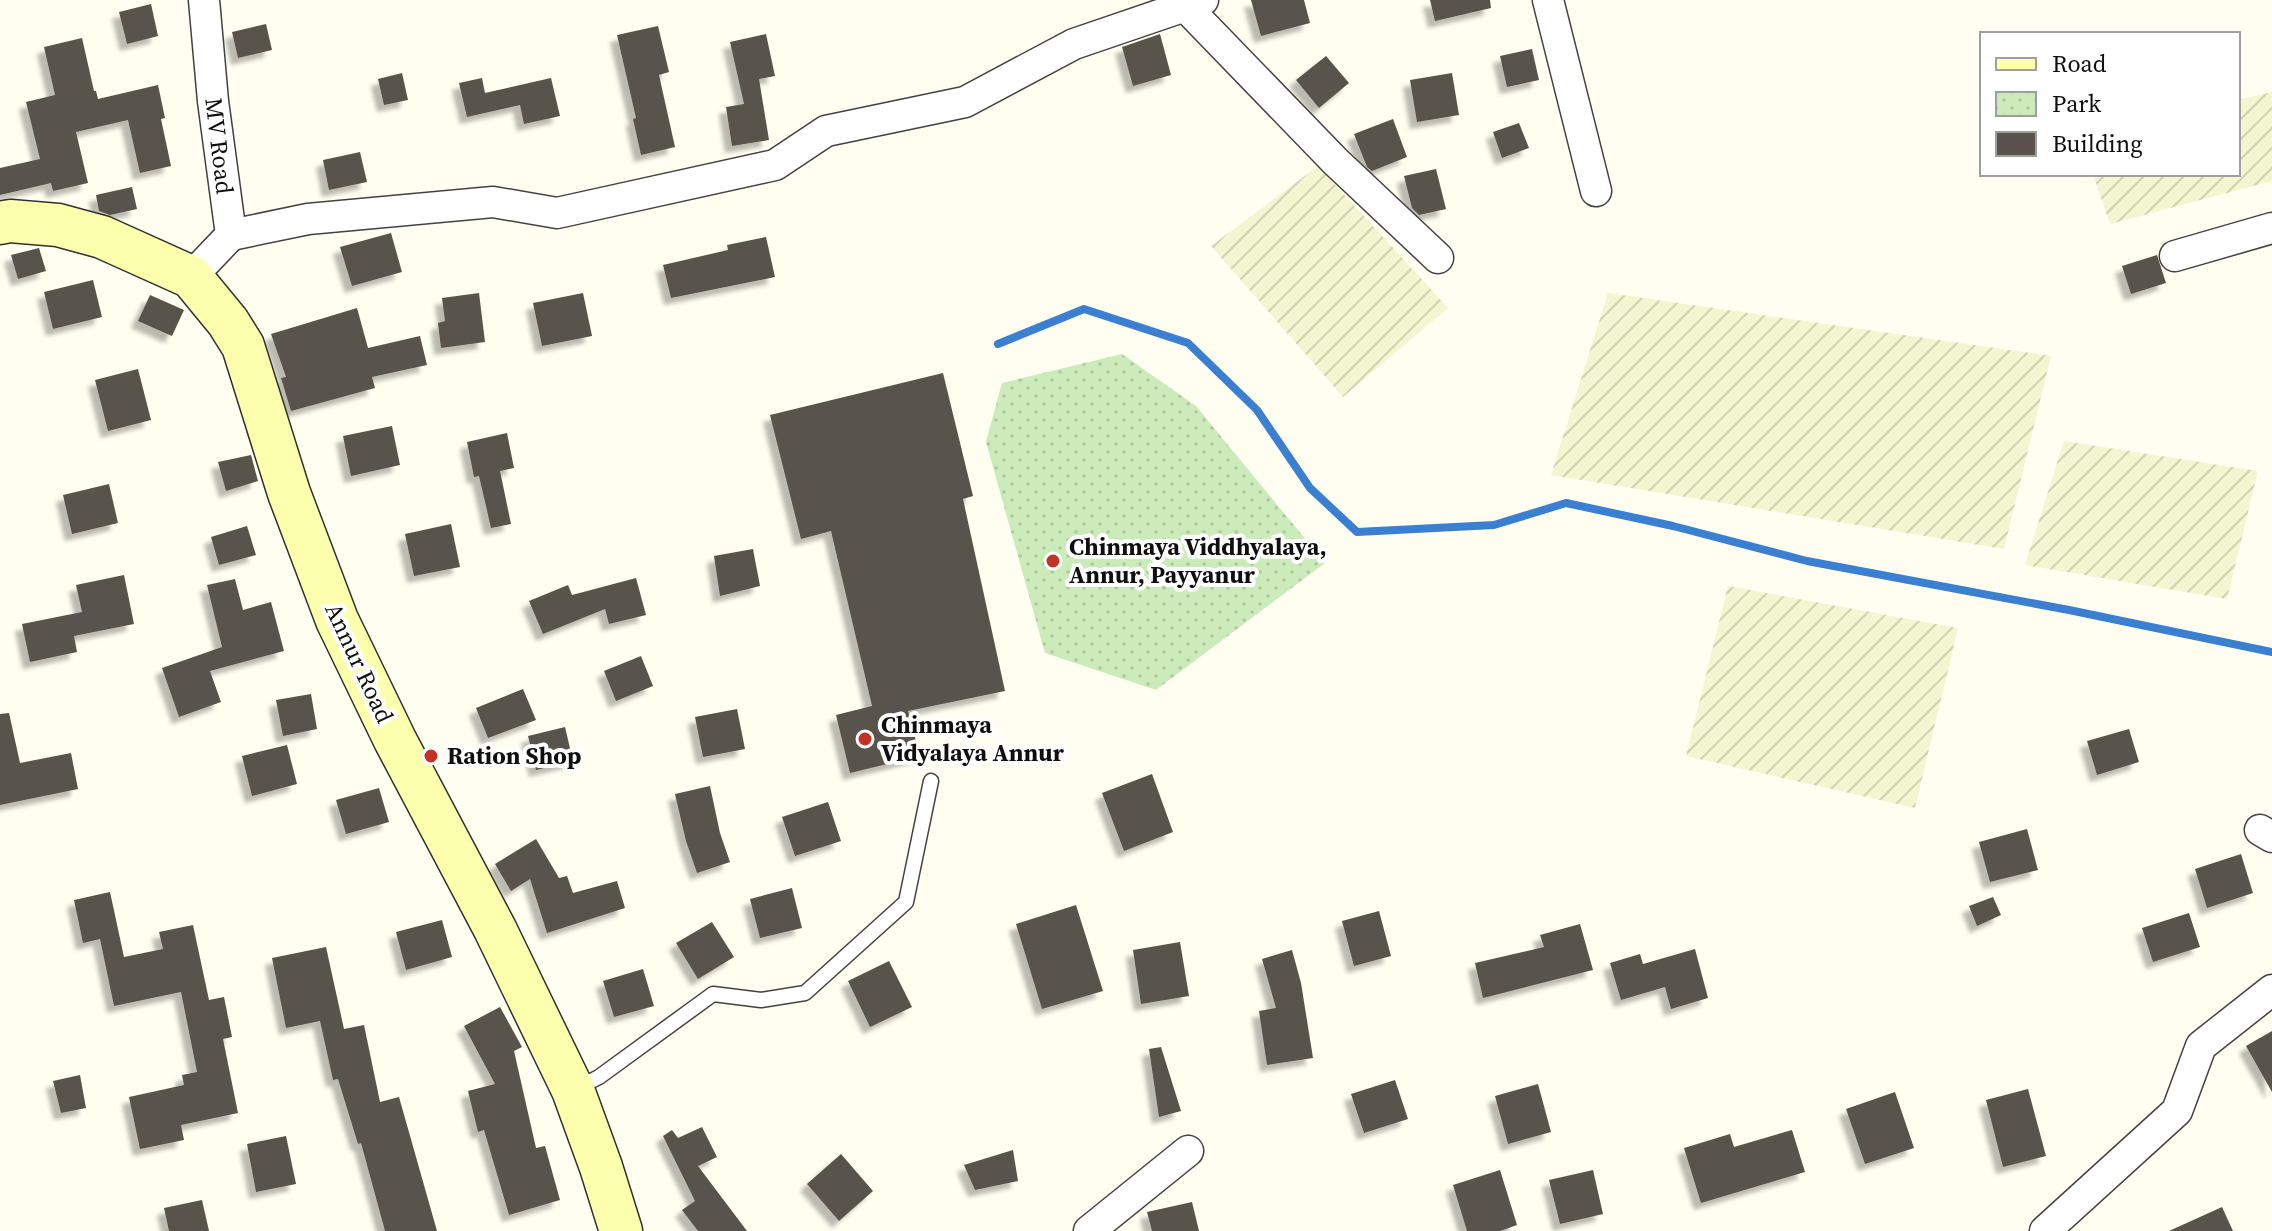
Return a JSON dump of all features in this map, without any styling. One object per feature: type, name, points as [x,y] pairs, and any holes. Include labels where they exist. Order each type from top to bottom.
[{"type":"main road","name":"Annur Road","points":[[0,223],[58,225],[87,233],[191,277],[228,322],[243,346],[289,493],[337,620],[395,740],[495,929],[573,1090],[621,1231]]},
{"type":"street","name":"MV Road","points":[[204,0],[213,101],[231,235]]},
{"type":"street","points":[[1548,0],[1596,191]]},
{"type":"street","points":[[191,277],[231,235],[308,219],[493,202],[557,213],[775,165],[826,131],[965,102],[1074,44],[1194,3],[1335,161],[1438,258]]},
{"type":"street","points":[[2175,256],[2272,228]]},
{"type":"street","points":[[2045,1231],[2177,1111],[2201,1046],[2272,990]]},
{"type":"street","points":[[1089,1231],[1188,1151]]},
{"type":"lane","points":[[573,1090],[599,1077],[713,994],[761,1000],[805,993],[906,902],[931,781]]},
{"type":"green space","points":[[2272,92],[2272,181],[2110,224],[2094,176],[2240,176],[2240,100]]},
{"type":"green space","points":[[1318,166],[1448,308],[1343,397],[1211,246]]},
{"type":"green space","points":[[1608,293],[2051,356],[2004,549],[1551,475]]},
{"type":"green space","points":[[1122,354],[1196,406],[1325,563],[1156,690],[1045,653],[986,442],[1002,383]]},
{"type":"green space","points":[[2064,441],[2258,471],[2227,599],[2025,565]]},
{"type":"green space","points":[[1728,586],[1958,628],[1915,808],[1686,756]]},
{"type":"building","points":[[1251,0],[1304,0],[1310,23],[1261,36]]},
{"type":"building","points":[[1430,0],[1490,0],[1491,8],[1435,21]]},
{"type":"building","points":[[151,4],[158,36],[127,44],[119,12]]},
{"type":"building","points":[[266,24],[272,50],[238,58],[232,32]]},
{"type":"building","points":[[658,26],[669,72],[659,75],[675,147],[641,155],[617,35]]},
{"type":"building","points":[[766,34],[775,76],[759,79],[769,140],[732,146],[726,107],[744,104],[730,42]]},
{"type":"building","points":[[1160,34],[1171,75],[1133,86],[1122,47]]},
{"type":"building","points":[[82,38],[98,99],[158,85],[165,118],[161,119],[171,166],[140,173],[128,120],[76,132],[88,183],[53,191],[51,183],[0,195],[0,168],[40,159],[26,102],[55,95],[44,47]]},
{"type":"building","points":[[1532,49],[1539,80],[1507,87],[1500,56]]},
{"type":"building","points":[[1326,56],[1349,83],[1319,108],[1296,80]]},
{"type":"building","points":[[402,73],[408,100],[384,105],[378,79]]},
{"type":"building","points":[[1452,73],[1459,115],[1417,122],[1410,80]]},
{"type":"building","points":[[482,78],[485,93],[551,78],[560,116],[524,124],[520,105],[467,117],[459,83]]},
{"type":"building","points":[[1393,119],[1407,157],[1372,171],[1367,167],[1354,134]]},
{"type":"building","points":[[1519,123],[1529,148],[1502,158],[1493,132]]},
{"type":"building","points":[[360,152],[367,182],[329,190],[323,160]]},
{"type":"building","points":[[1436,169],[1446,209],[1419,215],[1412,208],[1404,176]]},
{"type":"building","points":[[132,187],[137,209],[110,215],[99,211],[96,195]]},
{"type":"building","points":[[391,233],[402,272],[352,286],[340,247]]},
{"type":"building","points":[[766,237],[775,277],[671,298],[663,265],[728,250],[727,245]]},
{"type":"building","points":[[39,248],[46,271],[18,279],[11,255]]},
{"type":"building","points":[[2157,255],[2166,283],[2131,294],[2122,266]]},
{"type":"building","points":[[93,280],[102,317],[53,329],[44,292]]},
{"type":"building","points":[[479,293],[485,342],[441,348],[438,323],[445,321],[442,298]]},
{"type":"building","points":[[583,293],[592,336],[542,346],[533,303]]},
{"type":"building","points":[[150,295],[184,310],[172,336],[138,321]]},
{"type":"building","points":[[357,308],[368,348],[420,336],[427,365],[372,377],[375,388],[291,411],[281,378],[286,377],[271,334]]},
{"type":"building","points":[[138,369],[151,420],[108,431],[95,380]]},
{"type":"building","points":[[943,373],[973,496],[963,499],[1005,691],[908,711],[920,756],[850,773],[836,715],[872,706],[831,531],[801,539],[770,415]]},
{"type":"building","points":[[392,426],[400,465],[351,476],[343,436]]},
{"type":"building","points":[[507,433],[514,468],[500,471],[511,524],[491,528],[479,476],[474,477],[467,442]]},
{"type":"building","points":[[251,455],[258,481],[226,491],[218,462]]},
{"type":"building","points":[[109,484],[118,523],[72,534],[63,495]]},
{"type":"building","points":[[451,524],[460,567],[414,576],[405,534]]},
{"type":"building","points":[[247,526],[256,555],[219,565],[211,537]]},
{"type":"building","points":[[753,549],[760,586],[720,596],[714,556]]},
{"type":"building","points":[[124,575],[134,624],[74,636],[77,652],[30,662],[22,624],[82,612],[76,585]]},
{"type":"building","points":[[636,578],[646,615],[609,624],[605,609],[543,634],[529,601],[568,585],[572,595]]},
{"type":"building","points":[[235,579],[243,610],[271,602],[284,651],[210,671],[221,702],[179,717],[162,668],[222,647],[207,585]]},
{"type":"building","points":[[641,656],[653,686],[616,701],[604,671]]},
{"type":"building","points":[[523,689],[536,720],[488,738],[476,708]]},
{"type":"building","points":[[311,694],[317,729],[283,736],[276,700]]},
{"type":"building","points":[[737,709],[745,749],[703,757],[695,717]]},
{"type":"building","points":[[9,713],[20,763],[71,753],[78,789],[0,805],[0,714]]},
{"type":"building","points":[[565,727],[573,761],[536,770],[528,736]]},
{"type":"building","points":[[2129,729],[2139,762],[2097,775],[2087,741]]},
{"type":"building","points":[[287,745],[297,784],[252,796],[242,756]]},
{"type":"building","points":[[1152,774],[1173,832],[1124,851],[1102,793]]},
{"type":"building","points":[[710,786],[730,862],[697,873],[675,794]]},
{"type":"building","points":[[379,788],[389,822],[346,834],[336,800]]},
{"type":"building","points":[[828,802],[841,841],[795,856],[782,817]]},
{"type":"building","points":[[2027,829],[2038,870],[1990,882],[1979,842]]},
{"type":"building","points":[[536,839],[559,878],[567,876],[573,893],[617,881],[625,908],[547,933],[530,879],[511,891],[495,864]]},
{"type":"building","points":[[2241,854],[2253,893],[2207,908],[2195,869]]},
{"type":"building","points":[[792,888],[802,928],[760,938],[750,899]]},
{"type":"building","points":[[110,892],[124,957],[163,949],[159,932],[193,925],[209,1000],[224,997],[232,1037],[223,1039],[238,1113],[181,1125],[184,1140],[140,1149],[129,1097],[184,1085],[182,1075],[197,1072],[181,992],[114,1006],[100,939],[83,943],[74,900]]},
{"type":"building","points":[[1993,897],[2001,915],[1977,926],[1969,906]]},
{"type":"building","points":[[1076,905],[1103,991],[1042,1009],[1016,924]]},
{"type":"building","points":[[1379,911],[1391,956],[1354,966],[1342,921]]},
{"type":"building","points":[[2189,913],[2200,947],[2153,962],[2142,928]]},
{"type":"building","points":[[442,920],[452,957],[406,970],[396,932]]},
{"type":"building","points":[[712,922],[734,957],[698,979],[676,943]]},
{"type":"building","points":[[1580,924],[1593,970],[1483,998],[1475,963],[1544,947],[1540,935]]},
{"type":"building","points":[[1180,942],[1189,996],[1141,1004],[1133,950]]},
{"type":"building","points":[[326,947],[344,1029],[364,1025],[380,1102],[399,1097],[437,1231],[385,1231],[361,1143],[358,1144],[338,1079],[333,1080],[320,1021],[286,1028],[272,958]]},
{"type":"building","points":[[1695,949],[1708,998],[1671,1009],[1665,987],[1621,1000],[1610,963],[1640,954],[1643,964]]},
{"type":"building","points":[[1292,950],[1301,983],[1313,1058],[1267,1065],[1259,1011],[1276,1008],[1262,959]]},
{"type":"building","points":[[889,961],[912,1007],[870,1027],[848,981]]},
{"type":"building","points":[[643,969],[654,1006],[614,1017],[603,981]]},
{"type":"building","points":[[500,1007],[522,1047],[514,1051],[536,1148],[545,1146],[560,1200],[509,1215],[484,1130],[478,1132],[468,1091],[495,1084],[464,1026]]},
{"type":"building","points":[[2272,1031],[2272,1092],[2246,1046]]},
{"type":"building","points":[[1161,1047],[1181,1111],[1159,1117],[1149,1049]]},
{"type":"building","points":[[80,1075],[86,1108],[61,1113],[53,1081]]},
{"type":"building","points":[[1395,1080],[1408,1119],[1364,1133],[1351,1094]]},
{"type":"building","points":[[1538,1084],[1551,1132],[1508,1144],[1495,1096]]},
{"type":"building","points":[[2028,1089],[2046,1156],[2003,1167],[1986,1100]]},
{"type":"building","points":[[1895,1092],[1914,1148],[1865,1164],[1846,1109]]},
{"type":"building","points":[[702,1127],[717,1157],[698,1166],[747,1231],[698,1231],[682,1210],[695,1201],[663,1136],[672,1130],[678,1138]]},
{"type":"building","points":[[1792,1130],[1805,1172],[1701,1203],[1684,1148],[1730,1134],[1734,1147]]},
{"type":"building","points":[[286,1136],[296,1184],[256,1192],[247,1144]]},
{"type":"building","points":[[1013,1150],[1018,1181],[975,1190],[964,1165]]},
{"type":"building","points":[[841,1154],[873,1191],[839,1221],[807,1184]]},
{"type":"building","points":[[1500,1170],[1517,1225],[1500,1231],[1467,1231],[1453,1185]]},
{"type":"building","points":[[1593,1170],[1603,1214],[1560,1224],[1549,1180]]},
{"type":"building","points":[[202,1200],[209,1231],[169,1231],[164,1208]]},
{"type":"building","points":[[1192,1202],[1199,1231],[1152,1231],[1147,1212]]},
{"type":"building","points":[[2222,1207],[2233,1231],[2169,1231]]},
{"type":"waterway","points":[[998,344],[1084,309],[1188,343],[1257,410],[1310,488],[1357,532],[1494,525],[1566,503],[1673,526],[1807,561],[2272,652]]},
{"type":"place","name":"Chinmaya Viddhyalaya, Annur, Payyanur","points":[[1053,561]]},
{"type":"place","name":"Chinmaya Vidyalaya Annur","points":[[865,739]]},
{"type":"place","name":"Ration Shop","points":[[431,756]]}]
